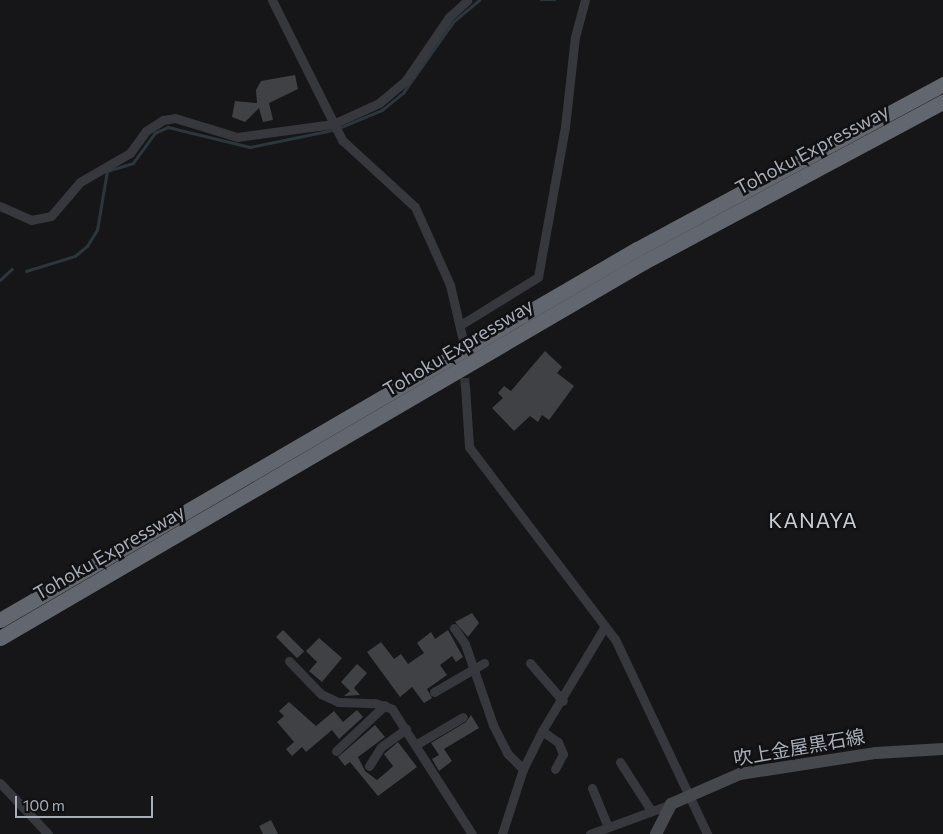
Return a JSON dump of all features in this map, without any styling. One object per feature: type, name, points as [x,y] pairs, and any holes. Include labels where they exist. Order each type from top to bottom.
[{"type":"highway","name":"Tohoku Expressway","points":[[0,620],[637,249],[943,84]]},
{"type":"highway","name":"Tohoku Expressway","points":[[0,638],[644,262],[943,102]]},
{"type":"main road","name":"吹上金屋黒石線","points":[[671,804],[691,793],[740,774],[876,753],[943,748]]},
{"type":"main road","points":[[656,834],[671,804]]},
{"type":"street","points":[[272,0],[332,114],[335,127],[357,156],[415,207],[450,285],[462,324],[463,341]]},
{"type":"street","points":[[0,206],[31,220],[51,216],[80,182],[130,153],[146,131],[163,120],[174,118],[237,137],[335,127],[379,103],[406,80],[449,17],[468,0]]},
{"type":"street","points":[[462,324],[538,277],[565,128],[575,37],[585,0]]},
{"type":"street","points":[[465,386],[467,436],[476,460],[605,626],[691,793],[707,834]]},
{"type":"street","points":[[502,834],[524,769],[542,731],[563,701],[605,626]]},
{"type":"street","points":[[454,628],[465,644],[471,671],[507,753],[524,769]]},
{"type":"street","points":[[289,661],[321,694],[338,702],[385,705],[417,744],[472,834]]},
{"type":"street","points":[[434,692],[484,663]]},
{"type":"street","points":[[530,663],[563,701]]},
{"type":"street","points":[[336,751],[385,705]]},
{"type":"street","points":[[417,744],[463,717]]},
{"type":"street","points":[[369,766],[381,746],[406,730]]},
{"type":"street","points":[[542,731],[558,742],[563,754],[555,769]]},
{"type":"street","points":[[620,762],[650,809]]},
{"type":"street","points":[[0,783],[48,834]]},
{"type":"street","points":[[592,788],[608,827]]},
{"type":"street","points":[[590,834],[650,809],[671,804]]},
{"type":"building","points":[[295,75],[298,89],[269,103],[273,120],[263,122],[259,108],[245,122],[232,117],[235,101],[257,103],[256,90],[261,81]]},
{"type":"building","points":[[545,351],[562,367],[557,373],[574,386],[549,420],[542,415],[538,422],[530,416],[514,431],[492,408],[503,398],[498,393],[504,386],[511,391]]},
{"type":"building","points":[[472,613],[479,623],[468,637],[455,622]]},
{"type":"building","points":[[283,630],[304,651],[297,658],[276,637]]},
{"type":"building","points":[[448,630],[463,657],[456,662],[452,656],[440,665],[447,675],[427,689],[432,698],[424,703],[412,687],[400,697],[367,652],[381,642],[394,659],[401,654],[408,664],[424,653],[417,643],[431,632],[435,639]]},
{"type":"building","points":[[319,638],[342,658],[322,682],[309,671],[317,662],[306,651]]},
{"type":"building","points":[[357,664],[367,673],[354,688],[360,695],[344,696],[350,691],[341,682]]},
{"type":"building","points":[[289,702],[316,726],[334,711],[343,722],[357,710],[363,717],[339,739],[332,730],[306,752],[302,747],[292,756],[286,749],[294,742],[277,722],[284,716],[279,711]]},
{"type":"building","points":[[471,715],[479,728],[444,749],[452,761],[439,771],[432,759],[439,755],[431,743],[466,722]]},
{"type":"building","points":[[375,725],[385,737],[358,757],[365,771],[377,780],[389,770],[393,766],[384,754],[398,742],[417,767],[378,796],[350,762],[345,766],[338,757]]},
{"type":"building","points":[[271,820],[278,834],[263,834],[259,826]]},
{"type":"waterway","points":[[339,128],[382,110],[403,93],[453,22],[479,0]]},
{"type":"waterway","points":[[541,0],[555,0]]},
{"type":"waterway","points":[[26,271],[75,256],[87,246],[97,230],[107,171],[133,163],[155,133],[168,127],[250,147],[333,130]]},
{"type":"waterway","points":[[0,280],[12,269]]},
{"type":"tunnel","points":[[464,364],[465,386]]},
{"type":"district","name":"KANAYA","points":[[813,520]]}]
